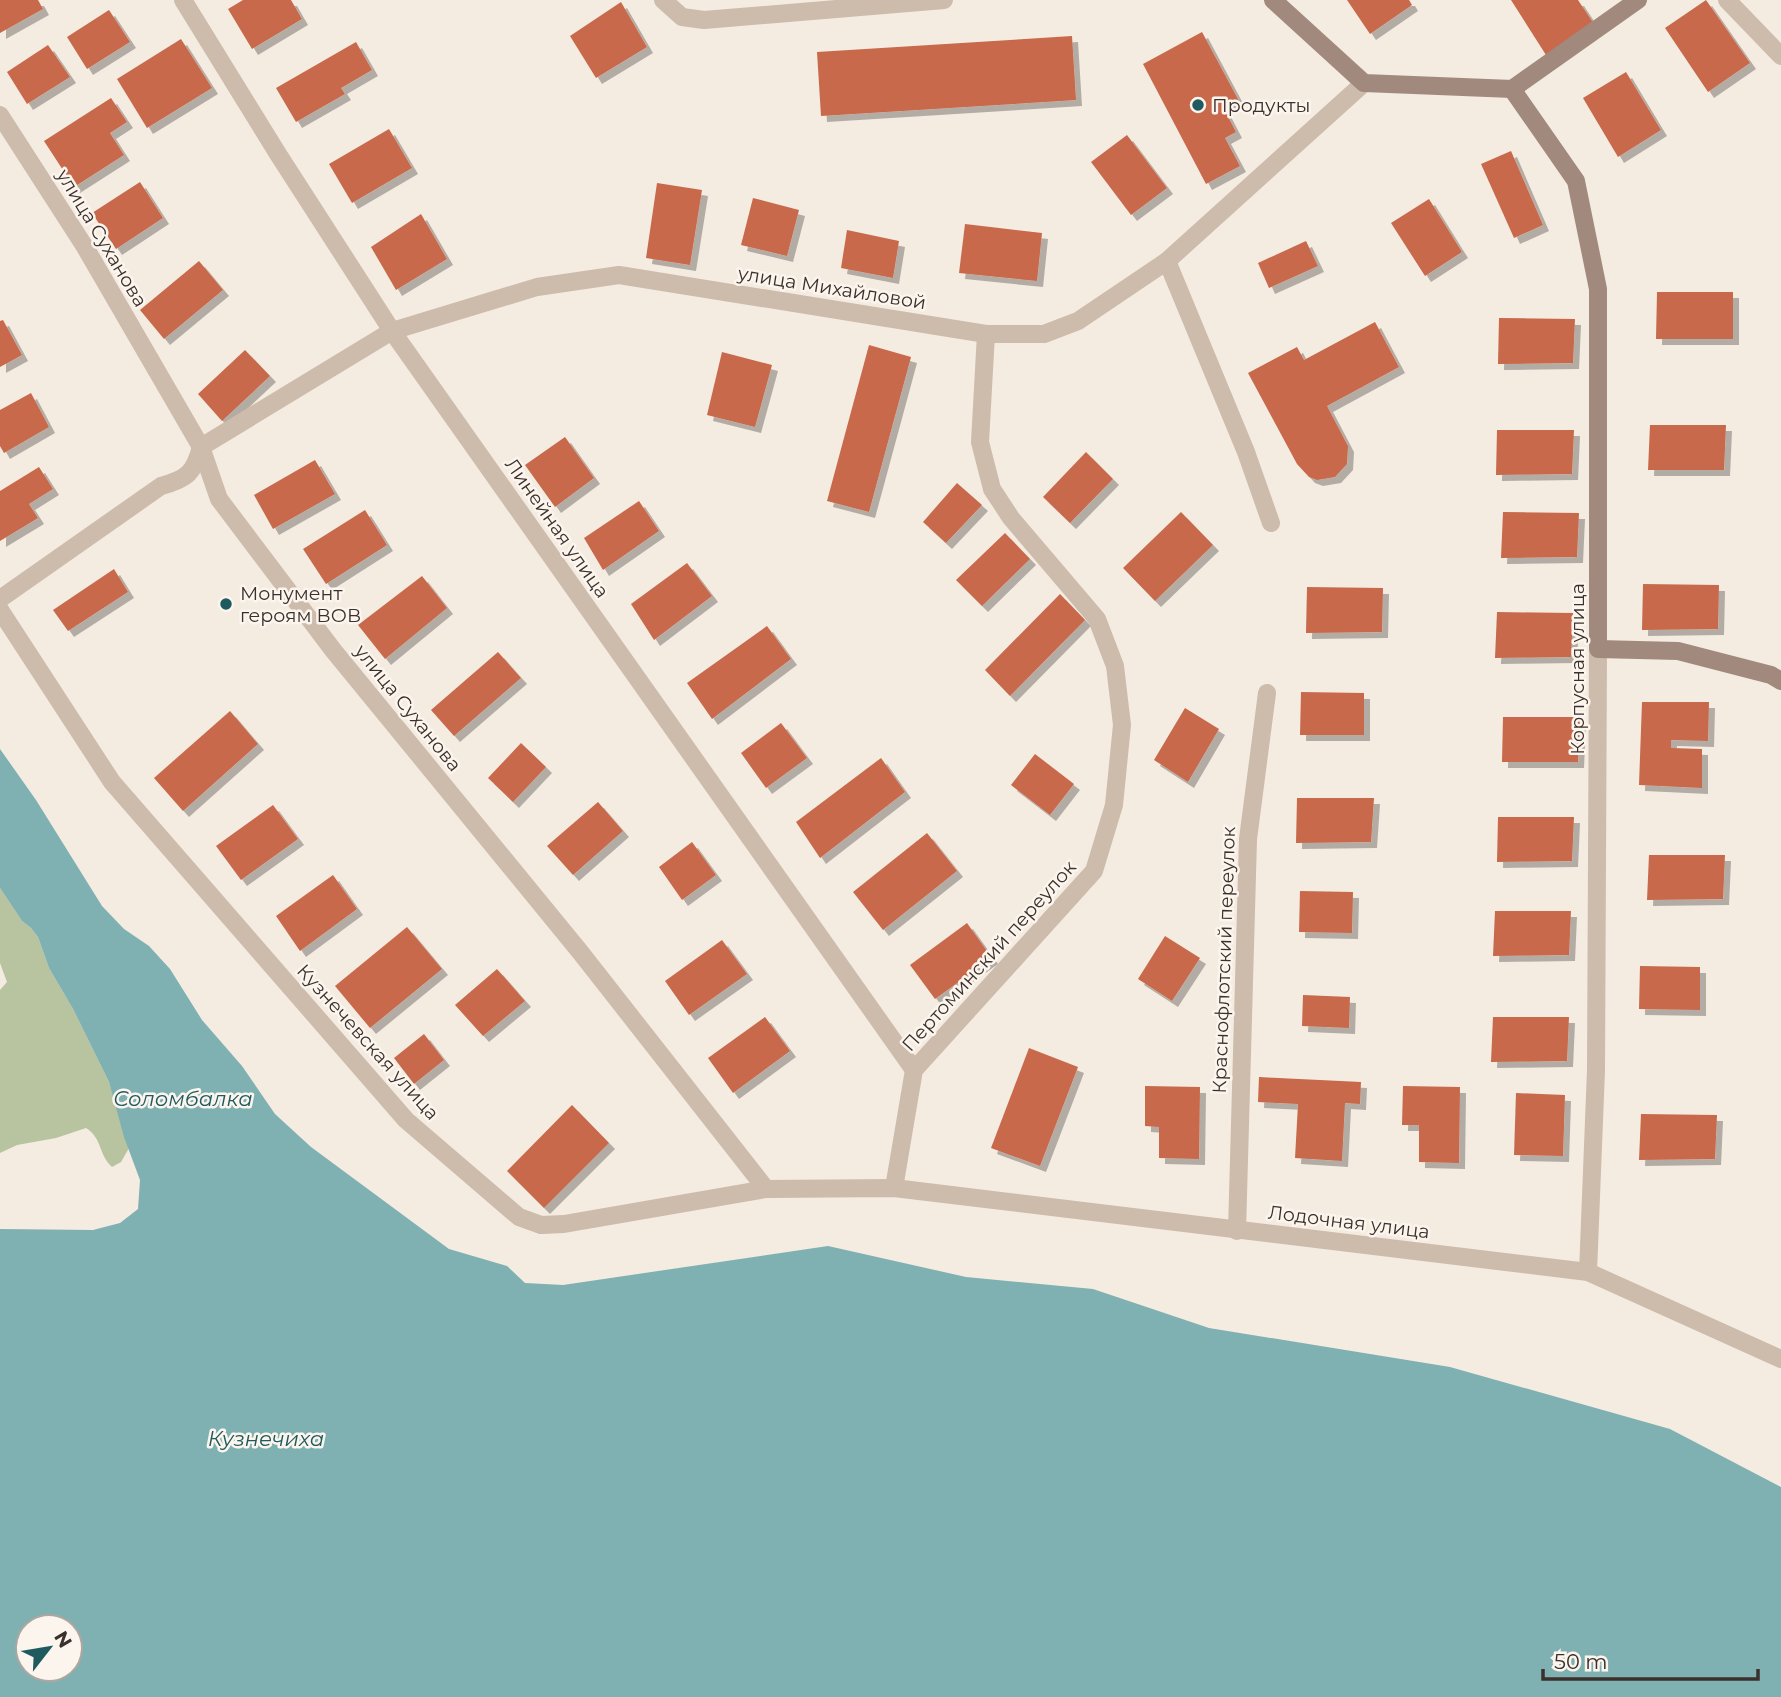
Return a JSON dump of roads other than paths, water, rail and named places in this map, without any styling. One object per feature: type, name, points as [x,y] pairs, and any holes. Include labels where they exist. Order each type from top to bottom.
[{"type":"street","name":"Линейная улица","points":[[183,0],[392,331],[914,1070]]},
{"type":"street","points":[[663,0],[682,17],[704,20],[944,0]]},
{"type":"street","points":[[1273,0],[1364,83],[1512,89],[1638,0]]},
{"type":"street","points":[[1727,0],[1781,56]]},
{"type":"street","name":"улица Михайловой","points":[[201,447],[392,331],[537,287],[619,275],[986,334],[1044,334],[1078,321],[1167,261],[1364,83]]},
{"type":"street","name":"Корпусная улица","points":[[1512,89],[1576,181],[1598,289],[1596,1070],[1588,1272]]},
{"type":"street","name":"улица Суханова","points":[[0,115],[85,247],[201,447],[219,499],[325,639],[581,953],[766,1189]]},
{"type":"street","points":[[1167,261],[1246,452],[1271,523]]},
{"type":"street","name":"Пертоминский переулок","points":[[894,1188],[914,1070],[1094,871],[1114,805],[1122,725],[1115,666],[1097,619],[1011,518],[992,489],[980,442],[986,334]]},
{"type":"street","points":[[0,599],[161,486],[181,481],[196,466],[201,447]]},
{"type":"street","name":"Кузнечевская улица","points":[[0,610],[121,792],[406,1120],[519,1217],[541,1225],[564,1224],[766,1189],[894,1188]]},
{"type":"street","points":[[1598,649],[1678,651],[1771,675],[1781,681]]},
{"type":"street","name":"Краснофлотский переулок","points":[[1237,1231],[1248,839],[1267,692]]},
{"type":"street","name":"Лодочная улица","points":[[894,1188],[1588,1272],[1781,1359]]},
{"type":"water","name":"Кузнечиха","points":[[0,749],[36,800],[102,906],[124,929],[149,946],[170,969],[202,1020],[242,1066],[275,1114],[311,1147],[449,1249],[507,1266],[525,1283],[563,1285],[828,1246],[966,1277],[1093,1289],[1209,1328],[1450,1367],[1670,1429],[1781,1487],[1781,1697],[0,1697],[0,1229],[93,1230],[120,1223],[138,1209],[140,1180],[124,1137],[109,1082],[73,1009],[49,968],[38,937],[22,921],[0,888]]},
{"type":"place","name":"Продукты","points":[[1198,105]]},
{"type":"place","name":"Монумент героям ВОВ","points":[[226,604]]},
{"type":"water label","name":"Соломбалка","points":[[183,1098]]}]
